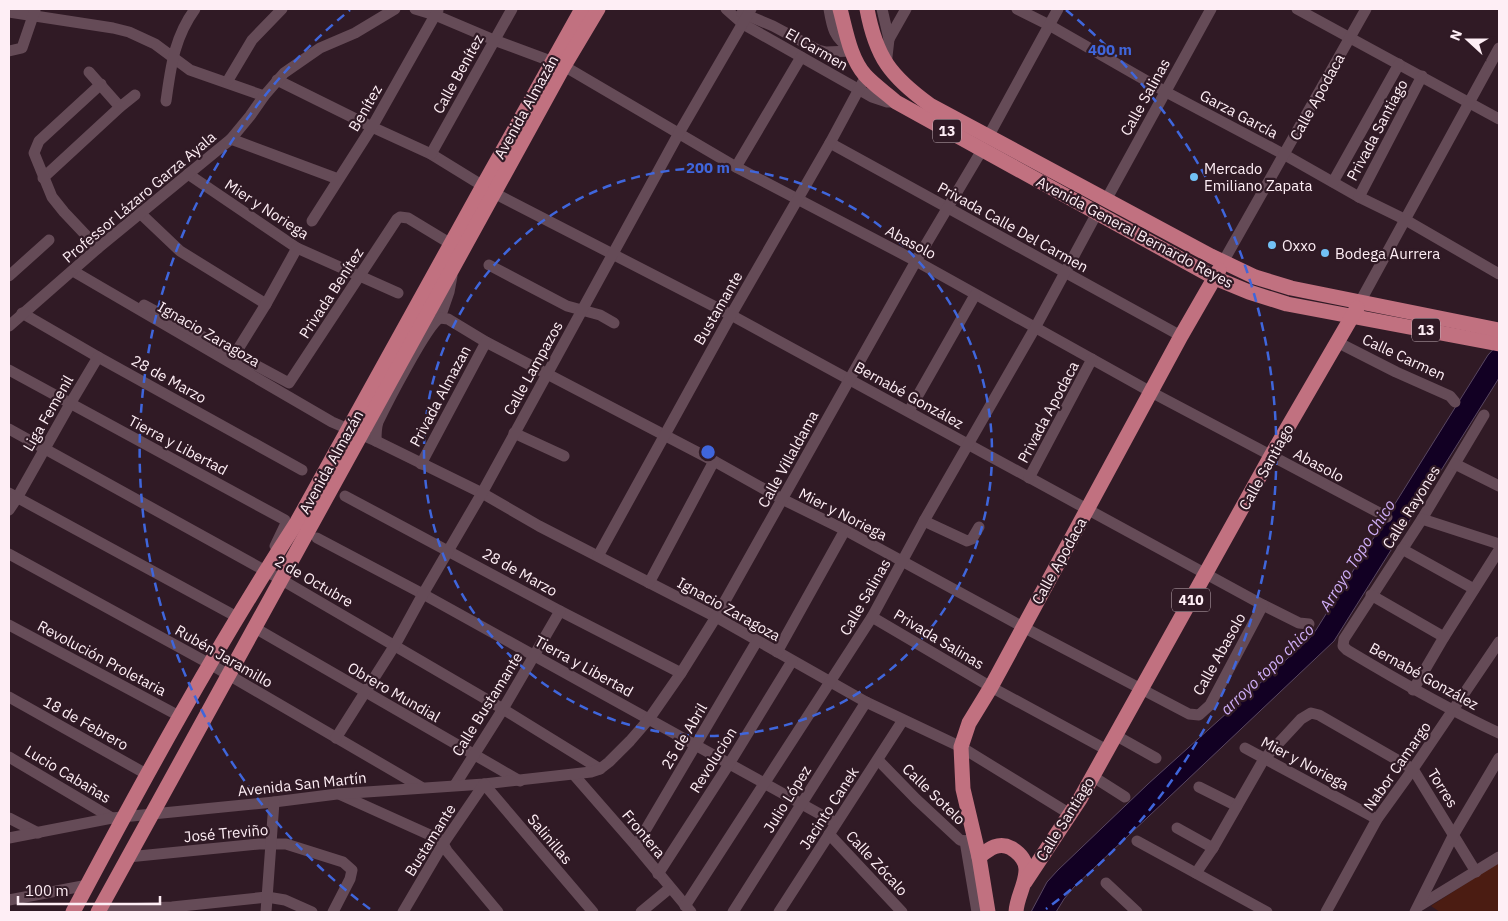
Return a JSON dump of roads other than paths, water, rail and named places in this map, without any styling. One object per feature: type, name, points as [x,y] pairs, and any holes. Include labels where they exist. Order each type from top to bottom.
[{"type":"main road","name":"Avenida Almazán","points":[[73,912],[88,885],[118,818],[148,775],[265,570],[302,514],[451,244],[488,189],[558,64],[582,9]]},
{"type":"main road","name":"Avenida Almazán","points":[[558,64],[598,9]]},
{"type":"main road","name":"Avenida General Bernardo Reyes","points":[[840,9],[862,83],[896,102],[1106,200],[1223,262],[1255,277],[1277,284],[1499,330]]},
{"type":"main road","name":"Avenida General Bernardo Reyes","points":[[867,9],[876,44],[886,65],[908,89],[985,143],[1098,213],[1215,278],[1249,292],[1287,304],[1499,344]]},
{"type":"main road","name":"Avenida Almazán","points":[[98,911],[454,266],[488,189]]},
{"type":"main road","name":"Calle Apodaca","points":[[988,912],[979,857],[970,840],[963,789],[961,747],[969,724],[1223,262]]},
{"type":"main road","name":"Calle Santiago","points":[[1025,882],[1070,814],[1092,776],[1360,302]]},
{"type":"main road","points":[[979,857],[996,846],[1007,846],[1019,854],[1022,860],[1026,870],[1025,882]]},
{"type":"main road","name":"410","points":[[1016,912],[1025,882]]},
{"type":"street","points":[[166,101],[172,56],[195,9]]},
{"type":"street","points":[[227,82],[252,40],[282,9]]},
{"type":"street","name":"Professor Lázaro Garza Ayala","points":[[9,326],[98,248],[231,140],[277,80],[292,66],[313,52],[355,33],[395,9]]},
{"type":"street","name":"Abasolo","points":[[415,9],[437,12],[494,40],[558,64],[736,167],[916,261],[1152,392],[1387,517]]},
{"type":"street","name":"Calle Benítez","points":[[431,154],[512,9]]},
{"type":"street","points":[[829,9],[833,29],[837,37],[841,43],[851,50]]},
{"type":"street","points":[[882,9],[888,39],[886,65]]},
{"type":"street","points":[[888,39],[906,9]]},
{"type":"street","name":"Garza García","points":[[1017,9],[1359,197],[1404,219],[1499,274]]},
{"type":"street","name":"Calle Villaldama","points":[[600,769],[618,753],[649,719],[681,674],[716,617],[946,208],[985,143],[1058,9]]},
{"type":"street","name":"Calle Salinas","points":[[1106,200],[1210,9]]},
{"type":"street","points":[[1297,9],[1499,119]]},
{"type":"street","name":"Calle Apodaca","points":[[1223,262],[1366,9]]},
{"type":"street","name":"El Carmen","points":[[728,10],[747,16],[818,50],[826,52],[851,50]]},
{"type":"street","points":[[9,12],[34,12],[129,32],[155,44],[190,70],[264,96]]},
{"type":"street","points":[[9,51],[22,49],[34,12]]},
{"type":"street","name":"Benítez","points":[[312,221],[372,127],[437,12]]},
{"type":"street","name":"El Carmen","points":[[747,16],[801,57],[862,83]]},
{"type":"street","name":"Calle Lampazos","points":[[336,738],[395,645],[482,493],[679,133],[747,16]]},
{"type":"street","name":"Calle Santiago","points":[[1360,302],[1499,48]]},
{"type":"street","points":[[736,167],[801,57]]},
{"type":"street","points":[[1332,182],[1399,64]]},
{"type":"street","points":[[89,72],[120,107]]},
{"type":"street","name":"Privada Santiago","points":[[1359,197],[1422,76]]},
{"type":"street","name":"Bernabé González","points":[[277,80],[431,154],[488,189],[731,315],[1263,605],[1299,623],[1309,624]]},
{"type":"street","name":"Bustamante","points":[[598,556],[862,83]]},
{"type":"street","points":[[98,248],[56,203],[34,153],[37,144],[101,84]]},
{"type":"street","points":[[44,178],[135,95]]},
{"type":"street","points":[[231,140],[338,179]]},
{"type":"street","name":"Privada Calle Del Carmen","points":[[830,143],[1181,336]]},
{"type":"street","name":"Mier y Noriega","points":[[188,174],[297,248],[398,293]]},
{"type":"street","points":[[140,213],[180,251],[266,304]]},
{"type":"street","name":"Calle Salinas","points":[[688,909],[763,783],[872,617],[1098,213]]},
{"type":"street","name":"Privada Benítez","points":[[235,354],[290,382],[394,221],[400,217],[408,218],[451,244]]},
{"type":"street","points":[[9,276],[49,240]]},
{"type":"street","points":[[126,303],[132,300],[138,302],[235,354],[266,304],[297,248]]},
{"type":"street","points":[[489,265],[567,306],[600,315],[614,323]]},
{"type":"street","points":[[373,440],[378,424],[421,343],[436,320],[444,318],[454,266]]},
{"type":"street","name":"Ignacio Zaragoza","points":[[73,271],[332,422],[482,493],[538,526],[716,617],[866,702],[961,747],[1070,814]]},
{"type":"street","points":[[909,411],[975,295]]},
{"type":"street","name":"28 de Marzo","points":[[22,313],[98,358],[302,470]]},
{"type":"street","name":"Mier y Noriega","points":[[444,318],[782,499],[844,530],[1140,690],[1189,714],[1199,715]]},
{"type":"street","name":"Privada Almazan","points":[[421,464],[486,342]]},
{"type":"street","name":"Calle Carmen","points":[[1337,342],[1396,372],[1450,396],[1455,402]]},
{"type":"street","name":"Liga Femenil","points":[[9,510],[13,496],[44,449],[98,358]]},
{"type":"street","name":"Privada Apodaca","points":[[1029,478],[1092,359]]},
{"type":"street","name":"Tierra y Libertad","points":[[9,370],[285,520],[286,523],[265,570]]},
{"type":"street","name":"Calle Rayones","points":[[1344,638],[1422,519],[1484,415]]},
{"type":"street","name":"2 de Octubre","points":[[9,428],[265,570],[395,645],[600,769]]},
{"type":"street","points":[[514,433],[564,456]]},
{"type":"street","points":[[649,583],[714,462]]},
{"type":"street","points":[[1455,464],[1499,486]]},
{"type":"street","points":[[13,496],[238,617]]},
{"type":"street","name":"28 de Marzo","points":[[346,496],[681,674]]},
{"type":"street","points":[[1422,519],[1499,544]]},
{"type":"street","points":[[924,521],[967,541],[972,539],[979,527]]},
{"type":"street","points":[[777,652],[844,530]]},
{"type":"street","name":"Tierra y Libertad","points":[[317,538],[423,594],[836,823]]},
{"type":"street","points":[[1402,548],[1474,589]]},
{"type":"street","points":[[1413,690],[1499,550]]},
{"type":"street","name":"Rubén Jaramillo","points":[[9,554],[210,664],[421,787]]},
{"type":"street","points":[[1371,596],[1444,637]]},
{"type":"street","name":"Calle Abasolo","points":[[1199,715],[1210,705],[1263,605]]},
{"type":"street","name":"Calle Bustamante","points":[[454,786],[503,709],[560,611]]},
{"type":"street","name":"Privada Salinas","points":[[872,617],[991,687]]},
{"type":"street","name":"Revolución Proletaria","points":[[9,625],[181,717]]},
{"type":"street","name":"Obrero Mundial","points":[[255,628],[520,781]]},
{"type":"street","name":"Bernabé González","points":[[1344,638],[1343,646],[1347,650],[1453,712],[1499,733]]},
{"type":"street","name":"25 de Abril","points":[[636,846],[758,641]]},
{"type":"street","name":"Nabor Camargo","points":[[1326,912],[1377,819],[1453,712],[1499,642]]},
{"type":"street","name":"Revolucion","points":[[658,874],[729,764],[792,661]]},
{"type":"street","points":[[991,687],[1107,750]]},
{"type":"street","name":"18 de Febrero","points":[[9,697],[148,775]]},
{"type":"street","name":"Julio López","points":[[734,912],[866,702]]},
{"type":"street","name":"Torres","points":[[1264,759],[1302,719],[1311,713],[1319,715],[1413,769],[1476,872]]},
{"type":"street","name":"Jacinto Canek","points":[[779,912],[903,720]]},
{"type":"street","points":[[1115,735],[1156,758]]},
{"type":"street","name":"Mier y Noriega","points":[[1245,748],[1377,819]]},
{"type":"street","name":"Lucio Cabañas","points":[[9,757],[118,818]]},
{"type":"street","points":[[1417,909],[1454,834],[1499,758]]},
{"type":"street","points":[[1196,873],[1213,848],[1264,759]]},
{"type":"street","name":"Calle Sotelo","points":[[878,760],[960,840],[970,840]]},
{"type":"street","name":"Avenida San Martín","points":[[9,838],[118,818],[337,794],[520,781],[574,775],[600,769]]},
{"type":"street","name":"Frontera","points":[[574,775],[688,909]]},
{"type":"street","points":[[1092,776],[1125,797]]},
{"type":"street","name":"Bustamante","points":[[403,912],[444,844],[484,784]]},
{"type":"street","name":"Salinillas","points":[[484,784],[593,912]]},
{"type":"street","points":[[1200,786],[1237,806]]},
{"type":"street","points":[[337,794],[438,838],[498,912]]},
{"type":"street","points":[[266,912],[274,802]]},
{"type":"street","points":[[9,818],[38,832]]},
{"type":"street","points":[[1177,828],[1213,848]]},
{"type":"street","name":"Calle Zócalo","points":[[830,834],[902,912]]},
{"type":"street","name":"Calle Apodaca","points":[[970,840],[977,912]]},
{"type":"street","points":[[1137,841],[1267,912]]},
{"type":"street","name":"José Treviño","points":[[128,857],[286,844],[343,862],[352,870],[350,879],[334,912]]},
{"type":"street","points":[[1417,909],[1499,857]]},
{"type":"street","points":[[1106,883],[1137,912]]},
{"type":"street","points":[[9,900],[88,885]]},
{"type":"street","points":[[641,912],[670,888]]},
{"type":"street","points":[[98,911],[171,910],[267,897],[285,900],[312,912]]},
{"type":"place","name":"Mercado Emiliano Zapata","points":[[1194,177]]},
{"type":"place","name":"Oxxo","points":[[1272,245]]},
{"type":"place","name":"Bodega Aurrera","points":[[1325,253]]},
{"type":"water label","name":"Arroyo Topo Chico","points":[[1357,555]]},
{"type":"water label","name":"arroyo topo chico","points":[[1267,669]]}]
